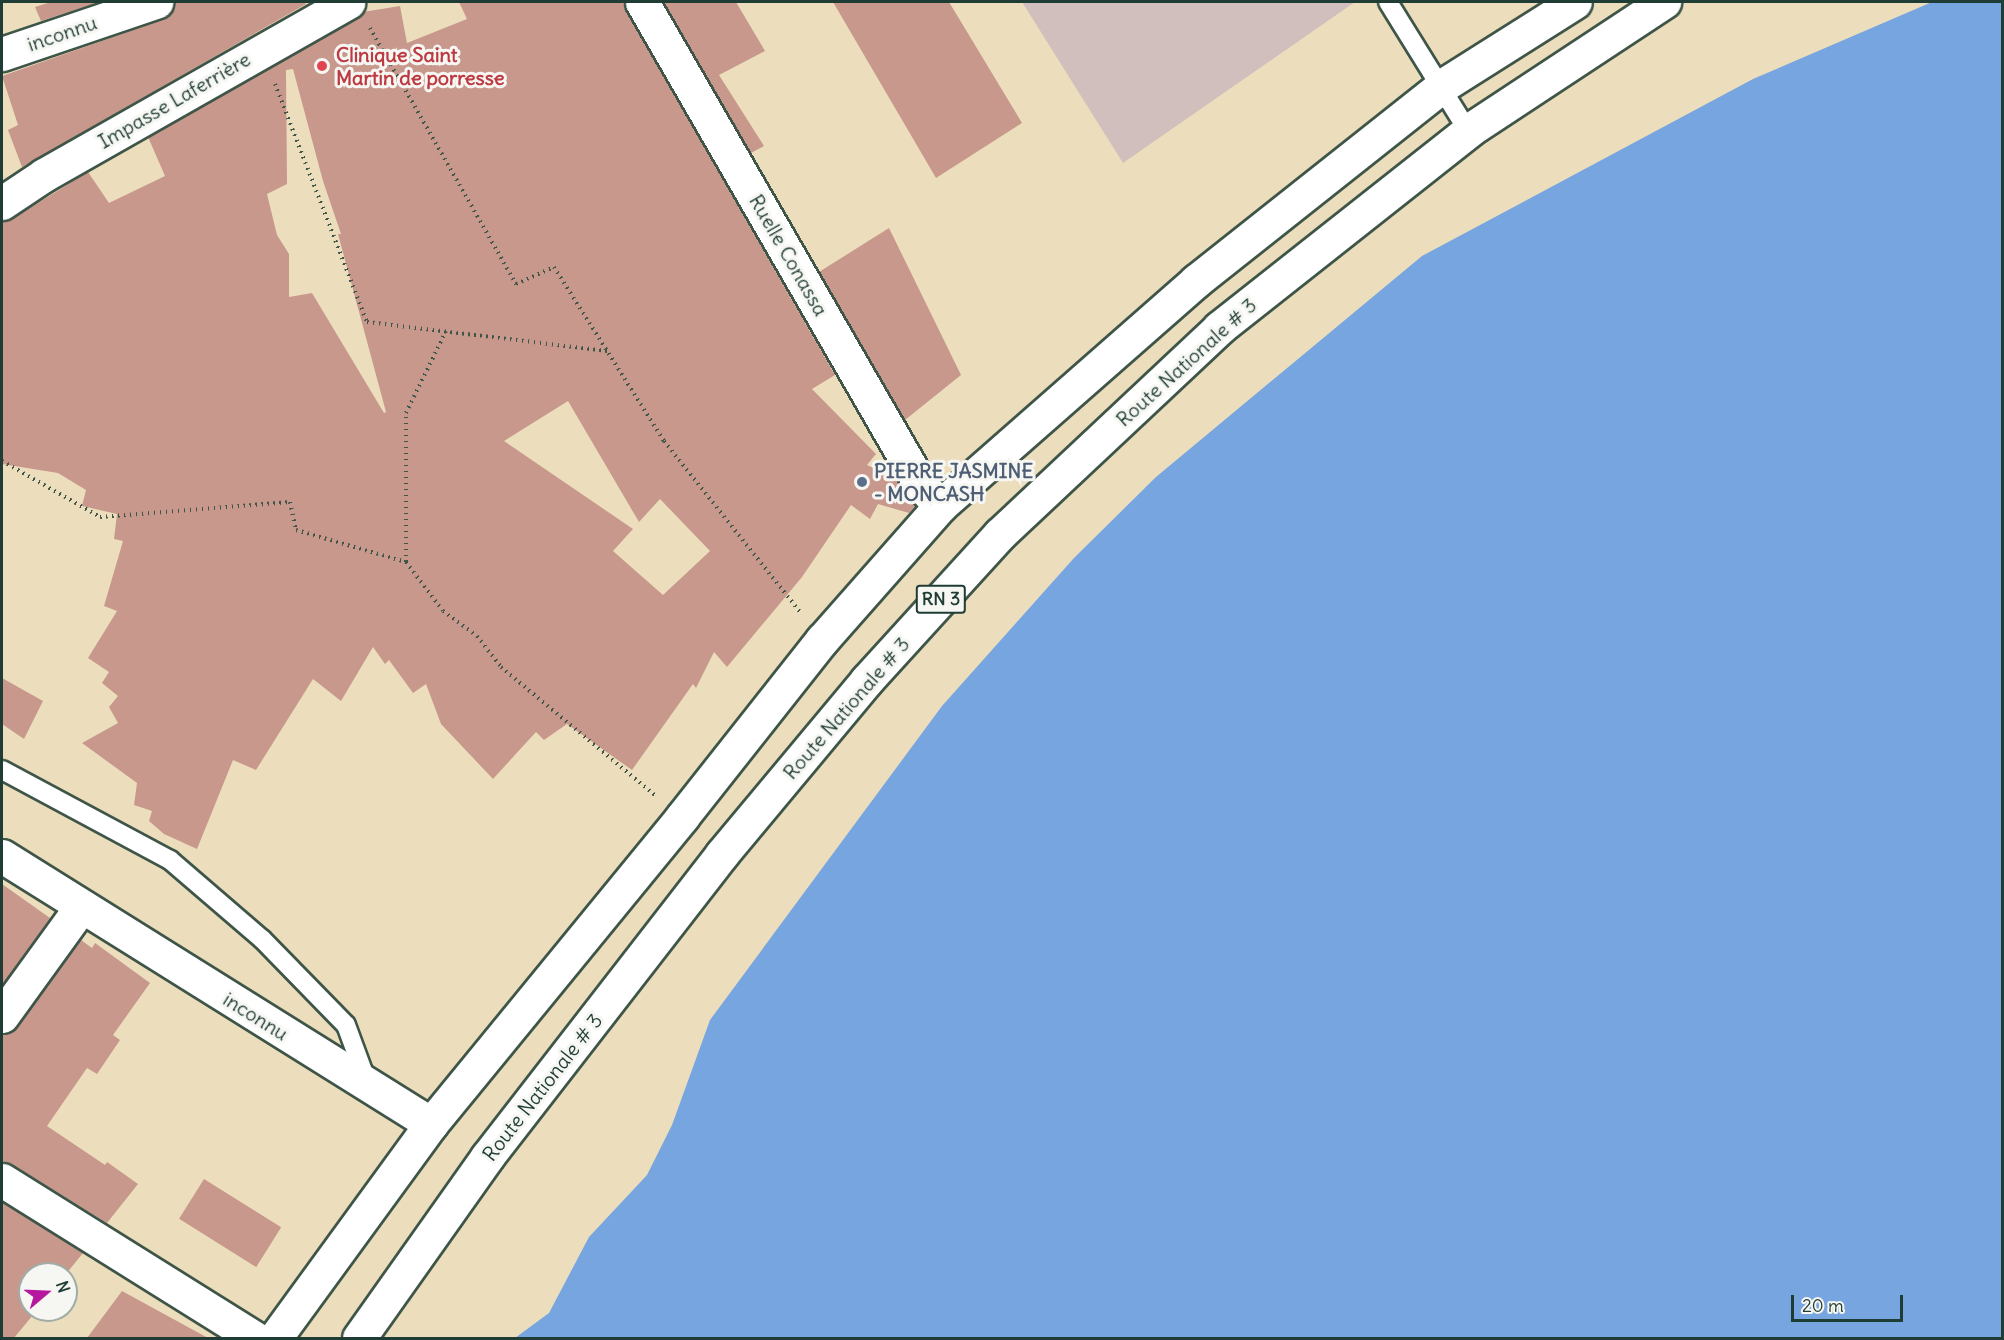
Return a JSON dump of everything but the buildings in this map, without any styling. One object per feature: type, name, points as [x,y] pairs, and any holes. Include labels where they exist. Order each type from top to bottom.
[{"type":"main road","name":"inconnu","points":[[2,54],[156,2]]},
{"type":"main road","name":"Ruelle Conassa","points":[[642,2],[919,482],[940,506]]},
{"type":"main road","points":[[275,1338],[431,1124],[682,817],[822,640],[940,506],[1196,281],[1443,86],[1575,2]]},
{"type":"main road","name":"Route Nationale # 3","points":[[359,1338],[487,1156],[722,854],[867,680],[992,543],[1219,328],[1468,131],[1664,2]]},
{"type":"main road","name":"Impasse Laferrière","points":[[2,203],[44,175],[262,50],[357,12]]},
{"type":"main road","name":"inconnu","points":[[2,856],[431,1124]]},
{"type":"main road","points":[[2,1016],[81,907]]},
{"type":"main road","points":[[2,1180],[255,1338]]},
{"type":"lane","points":[[1388,2],[1443,86],[1468,131]]},
{"type":"lane","points":[[2,770],[170,860],[262,939],[346,1025],[368,1085]]},
{"type":"path","points":[[357,12],[516,284],[554,267],[664,441],[822,640]]},
{"type":"path","points":[[262,50],[367,322],[607,351]]},
{"type":"path","points":[[406,562],[406,413],[446,331]]},
{"type":"path","points":[[2,461],[100,517],[290,502],[296,530],[406,562],[443,611],[477,636],[501,667],[682,817]]},
{"type":"shaded area","points":[[1022,2],[1355,2],[1123,163]]},
{"type":"water","points":[[1932,2],[2002,2],[2002,1338],[515,1338],[549,1313],[589,1237],[647,1175],[672,1125],[710,1020],[942,706],[1074,558],[1156,477],[1422,256],[1753,79]]},
{"type":"place","name":"Clinique Saint Martin de porresse","points":[[322,66]]},
{"type":"place","name":"PIERRE JASMINE - MONCASH","points":[[862,482]]}]
